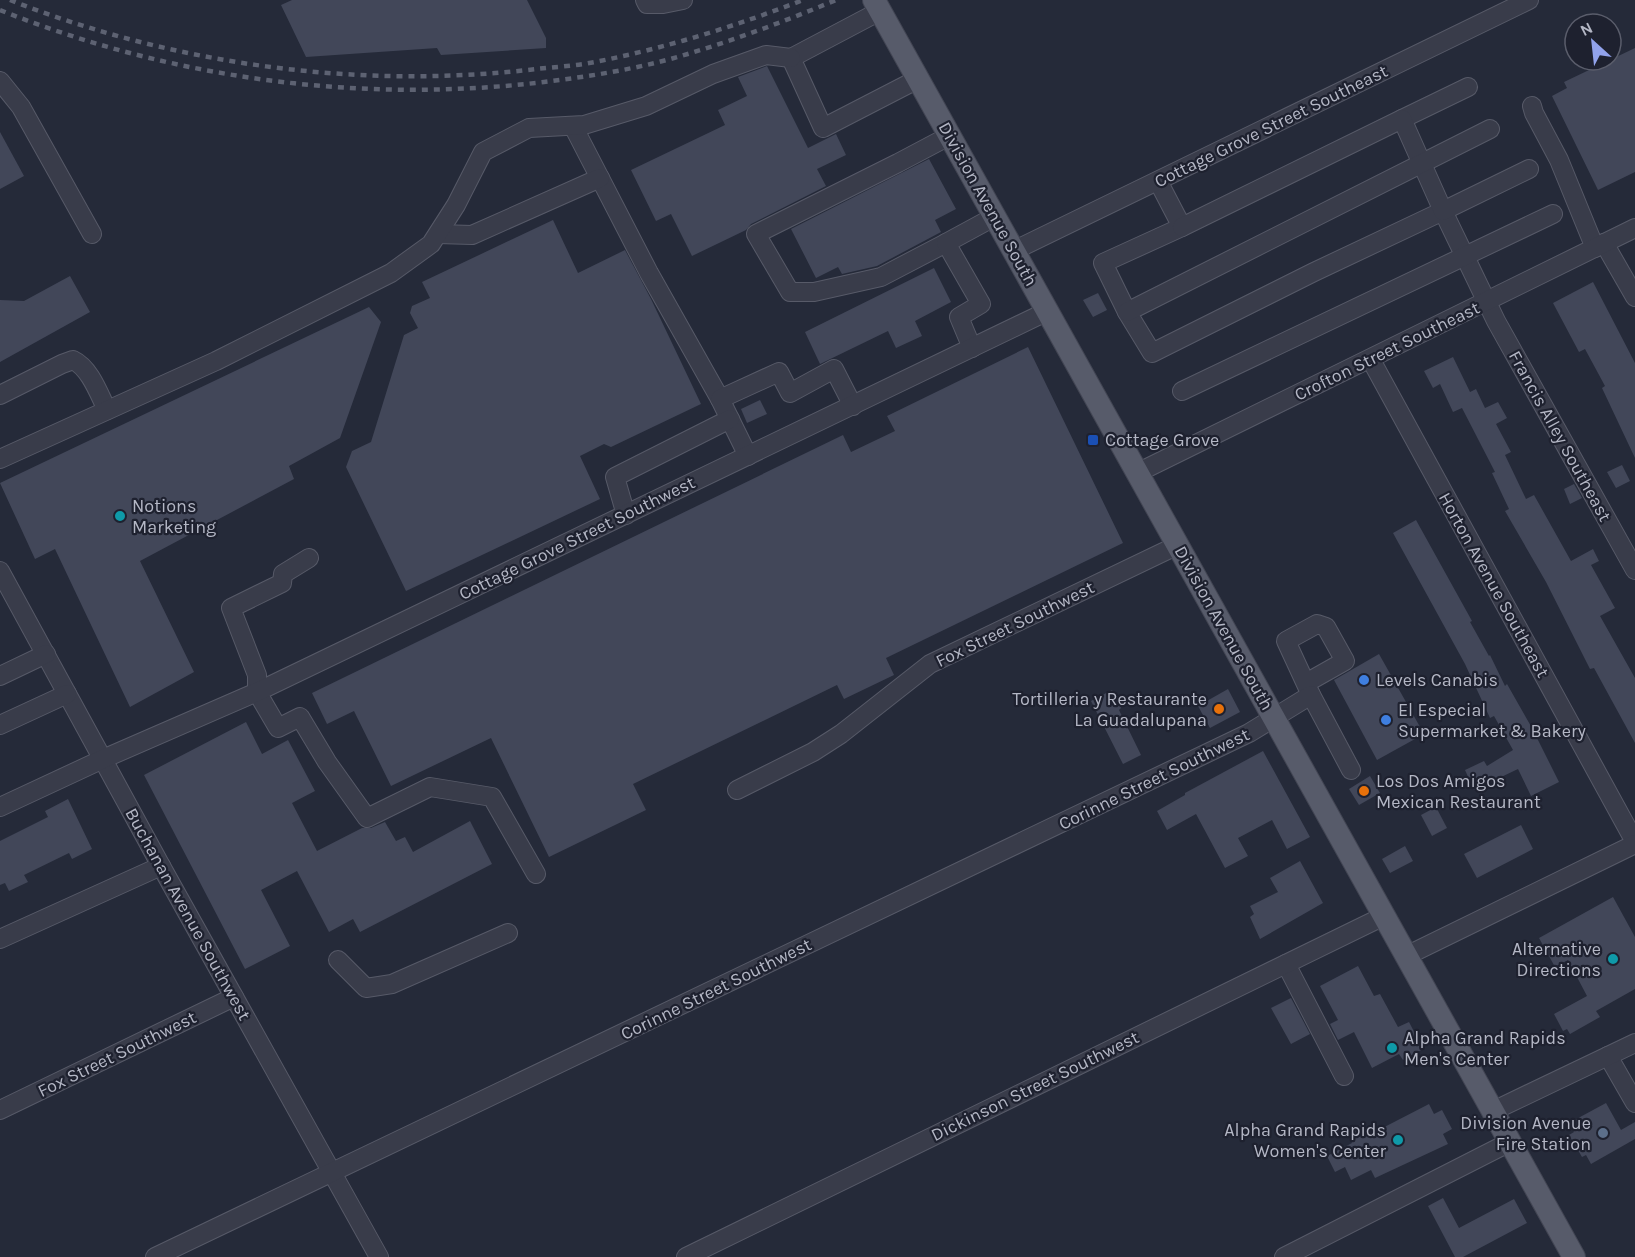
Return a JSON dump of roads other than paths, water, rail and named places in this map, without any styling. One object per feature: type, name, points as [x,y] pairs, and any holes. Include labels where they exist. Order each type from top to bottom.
[{"type":"main road","name":"Division Avenue South","points":[[877,6],[1574,1257]]},
{"type":"street","points":[[645,0],[647,4],[683,0]]},
{"type":"street","name":"Cottage Grove Street Southeast","points":[[1013,251],[1524,1]]},
{"type":"street","points":[[0,459],[216,361],[391,273],[431,244],[456,205],[483,152],[529,128],[584,125],[646,106],[713,74],[766,55],[791,58],[877,6]]},
{"type":"street","points":[[791,58],[823,128],[918,79]]},
{"type":"street","points":[[0,81],[21,106],[92,234]]},
{"type":"street","points":[[1468,87],[1182,227],[1103,263],[1127,312],[1152,353],[1529,169]]},
{"type":"street","points":[[1532,106],[1600,245],[1635,297]]},
{"type":"street","name":"Francis Alley Southeast","points":[[1402,119],[1496,321],[1635,570]]},
{"type":"street","points":[[573,126],[649,273],[720,399],[748,456]]},
{"type":"street","points":[[1127,312],[1490,129]]},
{"type":"street","points":[[949,135],[756,234],[790,292],[814,292],[881,277],[994,217]]},
{"type":"street","points":[[438,234],[472,235],[600,178]]},
{"type":"street","points":[[1158,181],[1182,227]]},
{"type":"street","points":[[1182,391],[1553,214]]},
{"type":"street","name":"Crofton Street Southeast","points":[[1137,473],[1371,360],[1635,228]]},
{"type":"street","points":[[946,243],[981,304],[959,317],[972,348]]},
{"type":"street","name":"Cottage Grove Street Southwest","points":[[0,807],[257,692],[1048,311]]},
{"type":"street","points":[[0,395],[62,363],[73,360],[85,370],[107,410]]},
{"type":"street","name":"Horton Avenue Southeast","points":[[1371,360],[1635,843]]},
{"type":"street","points":[[720,399],[779,372],[790,393],[834,369],[853,406]]},
{"type":"street","points":[[627,515],[615,477],[730,419]]},
{"type":"street","name":"Fox Street Southwest","points":[[737,790],[813,752],[841,734],[930,664],[1178,545]]},
{"type":"street","points":[[309,558],[283,574],[282,583],[231,608],[257,675],[257,692],[278,728],[300,717],[327,762],[367,818],[430,787],[492,797],[536,874]]},
{"type":"street","name":"Buchanan Avenue Southwest","points":[[0,571],[379,1257]]},
{"type":"street","points":[[0,676],[46,654]]},
{"type":"street","name":"Corinne Street Southwest","points":[[155,1257],[1250,733],[1309,689],[1351,770]]},
{"type":"street","points":[[0,725],[67,694]]},
{"type":"street","points":[[1406,956],[1635,843]]},
{"type":"street","points":[[0,939],[161,866]]},
{"type":"street","name":"Dickinson Street Southwest","points":[[686,1257],[1384,916]]},
{"type":"street","points":[[338,960],[366,988],[392,984],[508,933]]},
{"type":"street","points":[[1286,964],[1344,1076]]},
{"type":"street","name":"Fox Street Southwest","points":[[0,1110],[234,997]]},
{"type":"street","points":[[1492,1111],[1635,1043]]},
{"type":"street","points":[[1608,1056],[1635,1103]]},
{"type":"street","points":[[1284,1257],[1510,1142]]},
{"type":"railway","points":[[10,0],[137,41],[203,56],[269,67],[336,74],[403,76],[470,75],[595,62],[701,36],[803,0]]},
{"type":"railway","points":[[0,10],[65,34],[199,69],[268,80],[336,87],[406,90],[475,88],[544,82],[636,67],[728,41],[836,0]]},
{"type":"place","name":"Cottage Grove","points":[[1093,440]]},
{"type":"place","name":"Notions Marketing","points":[[120,516]]},
{"type":"place","name":"Levels Canabis","points":[[1364,680]]},
{"type":"place","name":"Tortilleria y Restaurante La Guadalupana","points":[[1219,709]]},
{"type":"place","name":"El Especial Supermarket & Bakery","points":[[1386,720]]},
{"type":"place","name":"Los Dos Amigos Mexican Restaurant","points":[[1364,791]]},
{"type":"place","name":"Alternative Directions","points":[[1613,959]]},
{"type":"place","name":"Alpha Grand Rapids Men's Center","points":[[1392,1048]]},
{"type":"place","name":"Division Avenue Fire Station","points":[[1603,1133]]},
{"type":"place","name":"Alpha Grand Rapids Women's Center","points":[[1398,1140]]}]
